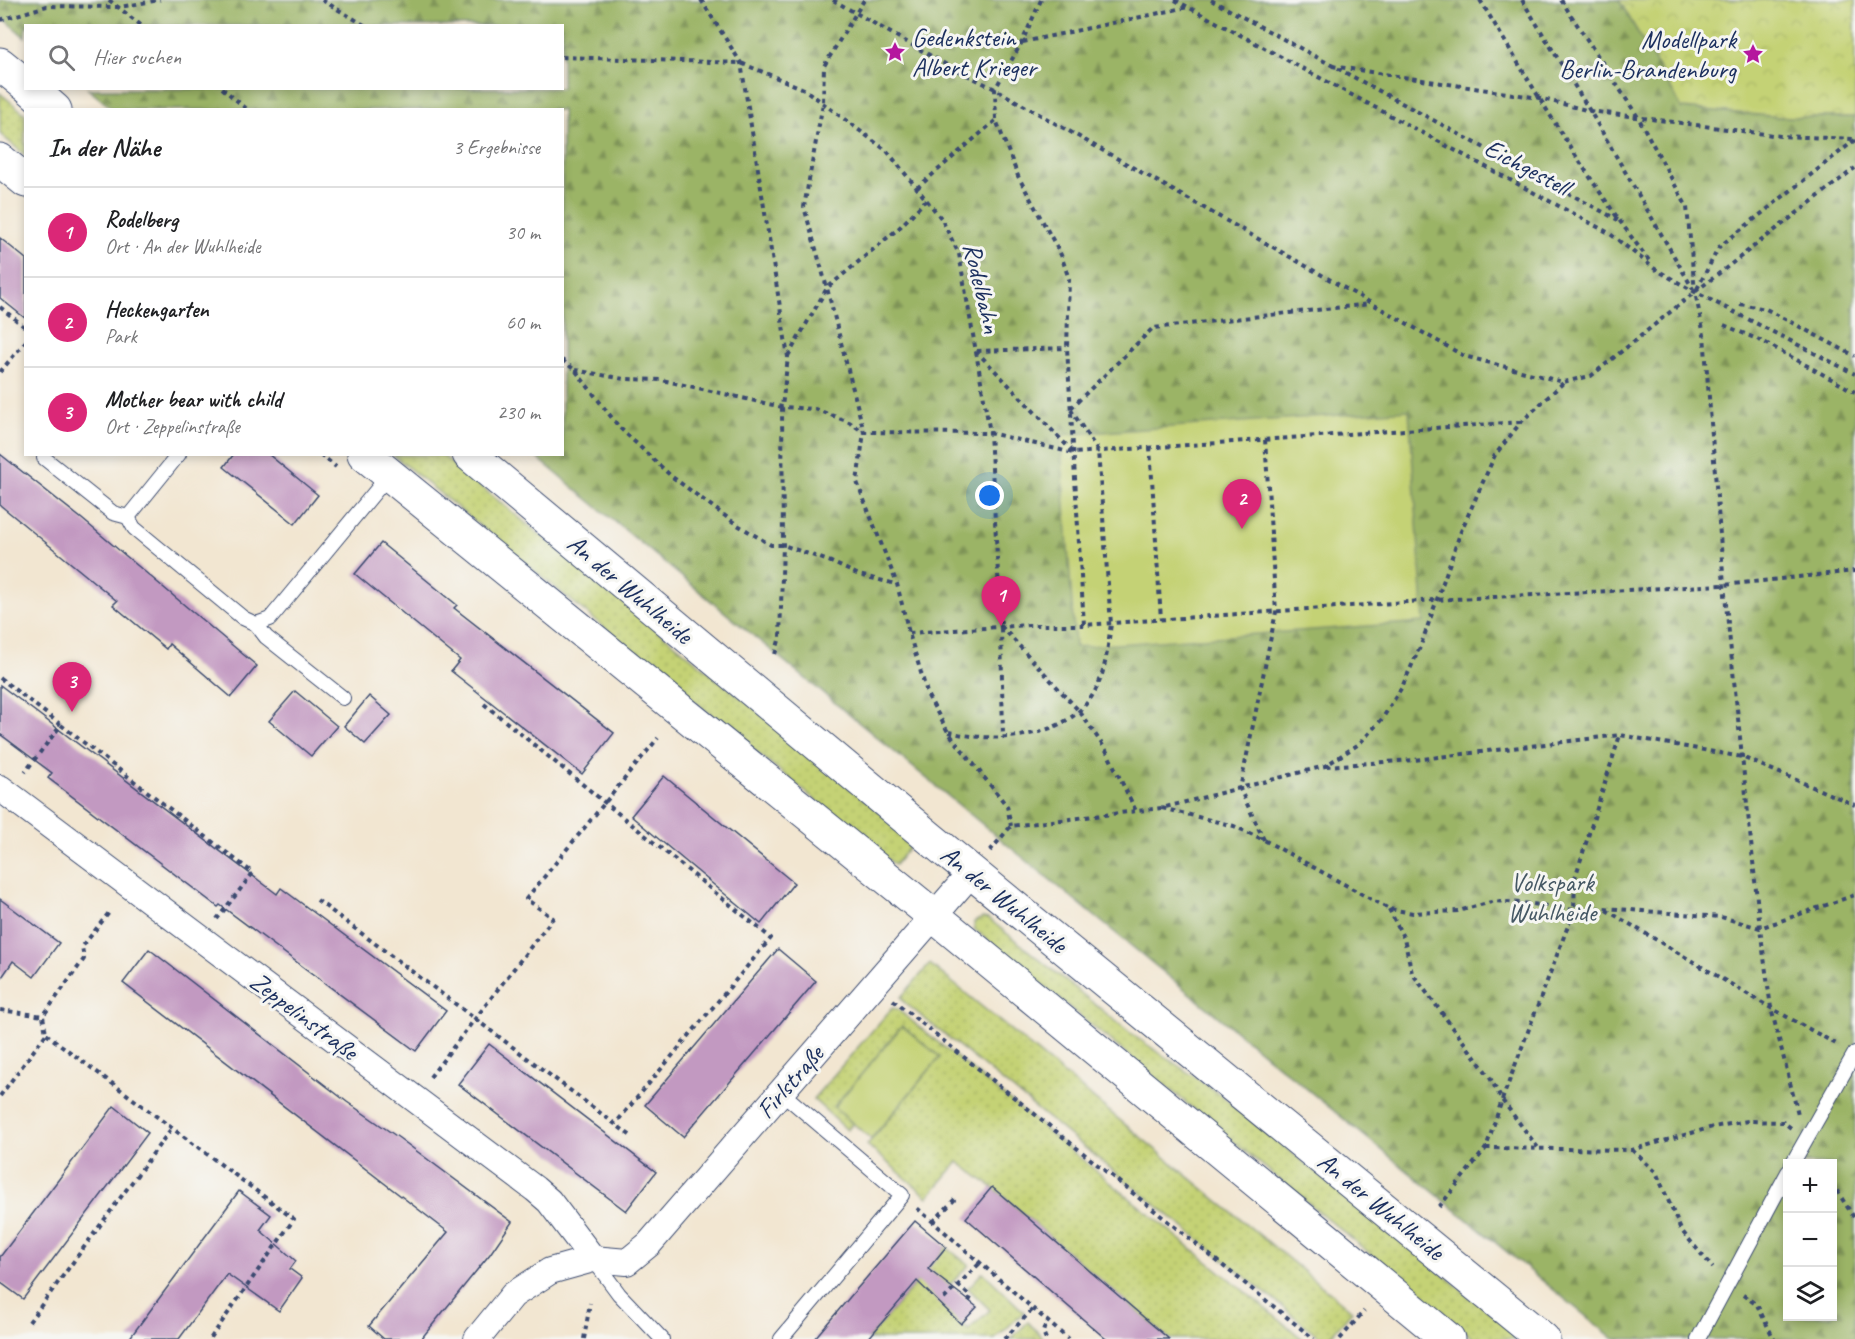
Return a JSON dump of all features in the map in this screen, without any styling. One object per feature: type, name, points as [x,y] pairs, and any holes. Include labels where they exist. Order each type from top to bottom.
[{"type":"main road","points":[[0,64],[24,83]]},
{"type":"main road","points":[[32,90],[53,108]]},
{"type":"main road","points":[[0,160],[24,179]]},
{"type":"main road","points":[[366,456],[934,916],[1448,1339]]},
{"type":"main road","name":"An der Wuhlheide","points":[[471,456],[972,872],[1543,1339]]},
{"type":"street","name":"Zeppelinstraße","points":[[0,788],[535,1189],[549,1201],[593,1259]]},
{"type":"street","name":"Firlstraße","points":[[477,1339],[513,1295],[550,1271],[593,1259],[627,1262],[649,1244],[972,872]]},
{"type":"lane","points":[[128,517],[177,456]]},
{"type":"lane","points":[[44,458],[113,513],[128,517],[134,528],[243,618],[256,624],[266,637],[343,698]]},
{"type":"lane","points":[[256,624],[270,619],[390,475]]},
{"type":"lane","points":[[1795,1159],[1855,1053]]},
{"type":"lane","points":[[781,1092],[902,1195],[781,1339]]},
{"type":"lane","points":[[1698,1339],[1783,1181]]},
{"type":"lane","points":[[593,1259],[619,1294],[662,1339]]},
{"type":"path","points":[[47,6],[48,0]]},
{"type":"path","points":[[109,0],[140,24]]},
{"type":"path","points":[[0,20],[47,6],[119,7],[160,0]]},
{"type":"path","points":[[322,0],[363,24]]},
{"type":"path","points":[[701,0],[741,63],[788,357],[782,407],[783,545],[780,637],[774,658]]},
{"type":"path","points":[[832,0],[947,65],[995,89],[1464,356],[1563,382],[1591,376],[1855,168]]},
{"type":"path","points":[[864,0],[824,66],[823,104],[804,207],[864,432],[857,482],[897,584],[928,696],[948,732],[1007,806],[1011,826],[1162,808],[1325,766],[1414,760],[1620,735],[1742,757],[1855,805]]},
{"type":"path","points":[[1041,0],[1022,42],[995,89],[996,120],[1018,176],[1061,255],[1069,279],[1067,348],[1084,625]]},
{"type":"path","name":"Eichgestell","points":[[1175,0],[1610,233],[1655,268],[1695,292],[1855,374]]},
{"type":"path","points":[[1211,0],[1618,220]]},
{"type":"path","points":[[1480,0],[1539,98],[1618,220],[1655,268]]},
{"type":"path","points":[[1522,0],[1590,111],[1695,292]]},
{"type":"path","points":[[1561,0],[1638,117],[1687,207],[1695,292],[1704,335],[1724,585],[1760,928],[1771,1008],[1806,1139]]},
{"type":"path","points":[[1022,42],[1188,7]]},
{"type":"path","points":[[564,57],[741,63]]},
{"type":"path","name":"Rodelbahn","points":[[741,63],[804,89],[886,151],[940,218],[959,254],[990,433],[1004,738]]},
{"type":"path","points":[[1332,66],[1539,98],[1590,111],[1780,136],[1855,139]]},
{"type":"path","points":[[224,90],[246,108]]},
{"type":"path","points":[[917,188],[996,120]]},
{"type":"path","points":[[1695,292],[1719,247],[1855,139]]},
{"type":"path","points":[[788,357],[827,288],[899,228],[926,200]]},
{"type":"path","points":[[1070,409],[1152,328],[1371,304]]},
{"type":"path","points":[[1740,304],[1766,309],[1855,356]]},
{"type":"path","points":[[0,307],[24,326]]},
{"type":"path","points":[[1724,325],[1764,342],[1855,392]]},
{"type":"path","points":[[0,372],[24,343]]},
{"type":"path","points":[[976,351],[1067,348]]},
{"type":"path","points":[[976,351],[1073,453]]},
{"type":"path","points":[[564,362],[575,370],[619,427],[671,476],[736,524],[771,545],[783,545],[831,562],[859,575],[897,584]]},
{"type":"path","points":[[575,370],[624,379],[662,380],[782,407],[815,409],[849,422],[864,432],[990,433],[1073,453],[1521,422]]},
{"type":"path","points":[[1325,766],[1359,744],[1382,719],[1402,687],[1421,645],[1461,531],[1495,455],[1521,422],[1563,382]]},
{"type":"path","points":[[948,732],[972,738],[1004,738],[1057,725],[1080,712],[1098,687],[1107,650],[1110,624],[1098,451],[1070,409]]},
{"type":"path","points":[[1264,840],[1240,789],[1276,612],[1265,439]]},
{"type":"path","points":[[1150,447],[1161,620]]},
{"type":"path","points":[[909,633],[1000,626],[1110,624],[1435,600],[1724,585],[1855,571]]},
{"type":"path","points":[[1000,626],[1080,712],[1106,750],[1136,811]]},
{"type":"path","points":[[0,678],[253,873],[217,919]]},
{"type":"path","points":[[484,704],[771,938],[615,1124]]},
{"type":"path","points":[[26,772],[61,724]]},
{"type":"path","points":[[1439,1207],[1486,1148],[1574,910],[1575,878],[1620,735]]},
{"type":"path","points":[[430,1077],[553,918],[526,899],[658,738]]},
{"type":"path","points":[[1162,808],[1234,826],[1264,840],[1389,909],[1413,913],[1458,911],[1495,901],[1574,910],[1604,908],[1721,917],[1760,928],[1855,895]]},
{"type":"path","points":[[317,900],[631,1136]]},
{"type":"path","points":[[1604,908],[1771,1008],[1855,1053]]},
{"type":"path","points":[[1389,909],[1404,939],[1412,974],[1489,1076],[1502,1100],[1540,1149]]},
{"type":"path","points":[[111,910],[82,947],[84,958],[43,1016],[46,1034],[294,1219],[210,1339]]},
{"type":"path","points":[[892,1000],[1314,1339]]},
{"type":"path","points":[[0,1010],[43,1016]]},
{"type":"path","points":[[0,1096],[46,1034]]},
{"type":"path","points":[[1486,1148],[1631,1150],[1713,1127],[1748,1121],[1783,1122],[1806,1139]]},
{"type":"path","points":[[29,1322],[171,1129]]},
{"type":"path","points":[[1631,1150],[1656,1172],[1681,1230],[1728,1285],[1757,1305],[1774,1339]]},
{"type":"path","points":[[1837,1190],[1855,1219]]},
{"type":"path","points":[[902,1195],[1068,1339]]},
{"type":"path","points":[[933,1222],[956,1198]]},
{"type":"path","points":[[944,1299],[980,1264]]},
{"type":"path","points":[[958,1286],[971,1297],[969,1301]]},
{"type":"path","points":[[584,1339],[590,1303]]},
{"type":"path","points":[[1004,1339],[1032,1310]]},
{"type":"path","points":[[1340,1339],[1364,1311]]},
{"type":"path","points":[[1046,1322],[1043,1332],[1046,1339]]},
{"type":"green space","name":"Volkspark Wuhlheide","points":[[0,0],[1619,0],[1682,108],[1781,117],[1855,117],[1855,1339],[1614,1339],[1005,843],[535,456],[564,456],[564,108],[112,108],[89,90],[564,90],[564,24],[24,24],[24,36],[0,16]]},
{"type":"green space","name":"Modellpark Berlin-Brandenburg","points":[[1619,0],[1855,0],[1855,117],[1781,117],[1682,108]]},
{"type":"green space","points":[[0,93],[24,113],[24,154],[0,134]]},
{"type":"green space","points":[[1409,410],[1424,622],[1075,647],[1060,435]]},
{"type":"green space","points":[[394,456],[443,456],[798,744],[914,841],[895,865]]},
{"type":"green space","points":[[982,918],[994,923],[1133,1035],[1214,1090],[1523,1339],[1474,1339],[974,929],[974,922]]},
{"type":"green space","points":[[930,964],[1352,1311],[1328,1339],[1321,1338],[904,1002],[901,997]]},
{"type":"green space","points":[[892,1008],[897,1009],[1303,1339],[1169,1339],[992,1187],[958,1162],[928,1197],[867,1145],[940,1057],[902,1026],[834,1107],[853,1124],[847,1130],[813,1099]]},
{"type":"green space","points":[[902,1026],[940,1057],[871,1139],[834,1107]]},
{"type":"green space","points":[[946,1247],[969,1265],[936,1299],[968,1330],[990,1310],[968,1288],[983,1272],[1024,1312],[995,1339],[868,1339]]},
{"type":"green space","points":[[1028,1322],[1044,1339],[1011,1339]]},
{"type":"building","points":[[0,238],[24,257],[24,317],[0,298]]},
{"type":"building","points":[[0,454],[82,519],[257,666],[231,697],[169,644],[166,649],[113,605],[117,601],[0,505]]},
{"type":"building","points":[[232,456],[270,456],[318,495],[295,524],[224,467]]},
{"type":"building","points":[[381,543],[457,605],[454,608],[614,733],[582,774],[451,671],[460,660],[355,574]]},
{"type":"building","points":[[0,685],[277,894],[281,888],[446,1011],[416,1051],[220,905],[218,907],[48,778],[52,773],[0,734]]},
{"type":"building","points":[[295,691],[337,726],[311,756],[269,721]]},
{"type":"building","points":[[369,696],[391,715],[365,744],[344,726]]},
{"type":"building","points":[[664,776],[794,883],[761,924],[631,816]]},
{"type":"building","points":[[0,899],[59,943],[34,977],[13,961],[0,980]]},
{"type":"building","points":[[149,949],[347,1102],[512,1222],[490,1254],[421,1339],[384,1339],[369,1326],[448,1232],[123,983]]},
{"type":"building","points":[[778,949],[816,981],[683,1137],[645,1105]]},
{"type":"building","points":[[489,1044],[656,1172],[626,1211],[458,1084]]},
{"type":"building","points":[[114,1106],[148,1133],[23,1299],[0,1282],[0,1257]]},
{"type":"building","points":[[992,1187],[1169,1339],[1106,1339],[966,1218]]},
{"type":"building","points":[[239,1191],[271,1215],[260,1230],[296,1261],[290,1269],[302,1278],[279,1311],[227,1274],[179,1339],[129,1339]]},
{"type":"building","points":[[915,1221],[946,1247],[928,1269],[977,1307],[961,1324],[917,1281],[868,1339],[814,1339]]},
{"type":"place","name":"Gedenkstein Albert Krieger","points":[[895,52]]},
{"type":"place","name":"Modellpark Berlin-Brandenburg","points":[[1753,54]]},
{"type":"place","name":"Heckengarten","points":[[1242,529]]},
{"type":"place","name":"Rodelberg","points":[[1001,626]]},
{"type":"place","name":"Mother bear with child","points":[[72,712]]}]
